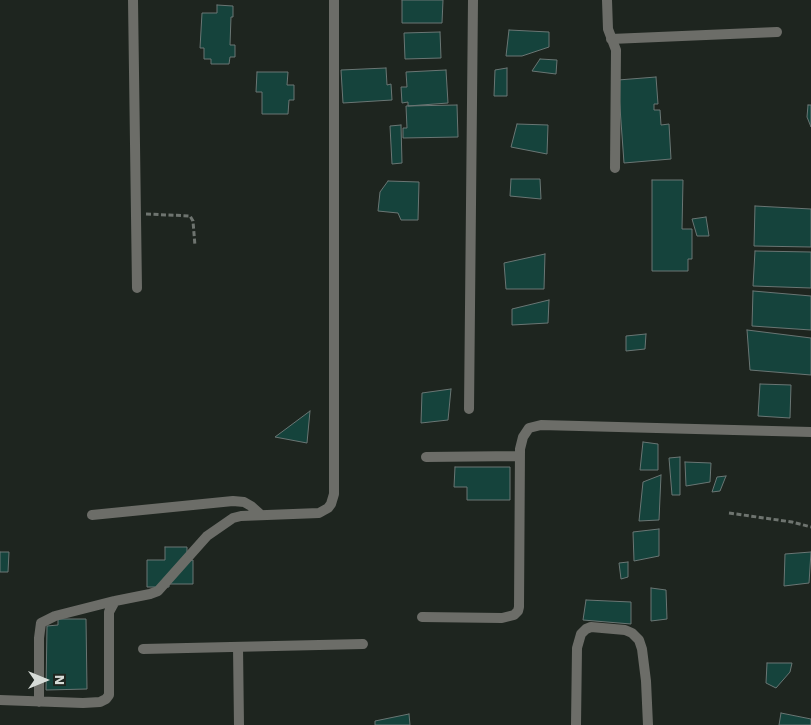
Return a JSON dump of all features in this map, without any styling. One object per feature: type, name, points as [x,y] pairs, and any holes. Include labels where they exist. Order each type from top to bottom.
[{"type":"street","points":[[133,0],[137,288]]},
{"type":"street","points":[[39,702],[38,638],[42,623],[55,616],[150,594],[158,590],[207,536],[232,518],[319,513],[331,504],[334,494],[334,0]]},
{"type":"street","points":[[469,409],[473,0]]},
{"type":"street","points":[[607,0],[607,24],[616,50],[616,168]]},
{"type":"street","points":[[611,39],[777,32]]},
{"type":"street","points":[[422,617],[502,618],[514,615],[518,611],[519,456],[523,437],[529,428],[535,425],[811,432]]},
{"type":"street","points":[[426,457],[519,456]]},
{"type":"street","points":[[92,515],[232,501],[244,502],[261,515]]},
{"type":"street","points":[[0,700],[100,702],[106,699],[109,695],[109,612],[114,601]]},
{"type":"street","points":[[576,725],[577,648],[581,634],[591,627],[625,630],[632,633],[639,640],[646,681],[648,725]]},
{"type":"street","points":[[143,649],[363,644]]},
{"type":"street","points":[[238,647],[240,725]]},
{"type":"path","points":[[136,214],[190,216],[193,221],[195,246]]},
{"type":"path","points":[[729,513],[792,522],[811,527]]},
{"type":"building","points":[[402,0],[443,0],[442,23],[402,23]]},
{"type":"building","points":[[217,5],[233,6],[230,45],[235,45],[235,57],[230,57],[229,64],[211,64],[211,59],[204,59],[204,48],[200,48],[202,13],[217,13]]},
{"type":"building","points":[[509,30],[549,32],[549,47],[522,56],[506,56]]},
{"type":"building","points":[[440,32],[441,58],[405,59],[404,33]]},
{"type":"building","points":[[540,59],[557,60],[556,74],[532,71]]},
{"type":"building","points":[[386,68],[387,85],[391,84],[392,100],[343,103],[341,70]]},
{"type":"building","points":[[507,68],[507,96],[494,96],[495,70]]},
{"type":"building","points":[[446,70],[448,103],[408,106],[408,102],[402,103],[401,87],[407,87],[406,72]]},
{"type":"building","points":[[257,72],[288,72],[287,85],[294,85],[294,100],[289,100],[288,114],[262,114],[262,92],[256,92]]},
{"type":"building","points":[[656,77],[658,104],[654,104],[654,110],[660,110],[661,125],[669,124],[671,159],[624,163],[618,80]]},
{"type":"building","points":[[457,105],[458,137],[403,138],[403,128],[407,128],[406,106]]},
{"type":"building","points":[[808,105],[811,105],[811,127],[807,117]]},
{"type":"building","points":[[517,124],[548,125],[547,154],[511,147]]},
{"type":"building","points":[[401,125],[402,163],[392,164],[390,126]]},
{"type":"building","points":[[511,179],[540,179],[541,199],[510,196]]},
{"type":"building","points":[[652,180],[683,180],[682,229],[692,229],[692,259],[688,259],[688,271],[652,271]]},
{"type":"building","points":[[388,181],[419,182],[418,220],[401,220],[398,213],[378,211],[380,192]]},
{"type":"building","points":[[755,206],[811,209],[811,247],[754,246]]},
{"type":"building","points":[[706,217],[709,236],[697,236],[692,219]]},
{"type":"building","points":[[755,251],[811,252],[811,288],[753,286]]},
{"type":"building","points":[[545,254],[544,289],[506,289],[504,263]]},
{"type":"building","points":[[753,291],[811,296],[811,330],[752,326]]},
{"type":"building","points":[[549,300],[548,323],[512,325],[512,309]]},
{"type":"building","points":[[747,330],[811,338],[811,375],[750,370]]},
{"type":"building","points":[[646,334],[645,349],[626,351],[626,336]]},
{"type":"building","points":[[760,384],[791,385],[790,418],[758,416]]},
{"type":"building","points":[[451,389],[448,420],[421,423],[422,393]]},
{"type":"building","points":[[310,411],[307,443],[275,437]]},
{"type":"building","points":[[643,442],[658,444],[658,470],[640,470]]},
{"type":"building","points":[[680,457],[680,495],[672,495],[669,458]]},
{"type":"building","points":[[685,462],[711,463],[710,482],[686,486]]},
{"type":"building","points":[[455,467],[510,467],[510,500],[467,500],[467,487],[454,487]]},
{"type":"building","points":[[661,475],[659,520],[639,521],[643,482]]},
{"type":"building","points":[[726,476],[720,491],[712,492],[717,477]]},
{"type":"building","points":[[659,529],[659,556],[634,561],[633,532]]},
{"type":"building","points":[[165,547],[187,547],[187,561],[193,560],[193,584],[169,584],[169,587],[147,587],[147,560],[165,560]]},
{"type":"building","points":[[0,552],[9,552],[8,572],[0,572]]},
{"type":"building","points":[[811,552],[809,583],[784,586],[785,554]]},
{"type":"building","points":[[628,562],[628,577],[621,579],[619,563]]},
{"type":"building","points":[[651,588],[666,590],[667,619],[651,621]]},
{"type":"building","points":[[586,600],[631,602],[631,624],[583,620]]},
{"type":"building","points":[[58,619],[86,619],[87,689],[46,690],[47,626],[58,625]]},
{"type":"building","points":[[767,663],[792,663],[790,672],[776,688],[766,683]]},
{"type":"building","points":[[781,713],[811,719],[811,725],[779,725]]},
{"type":"building","points":[[409,714],[410,725],[375,725],[375,721]]}]
